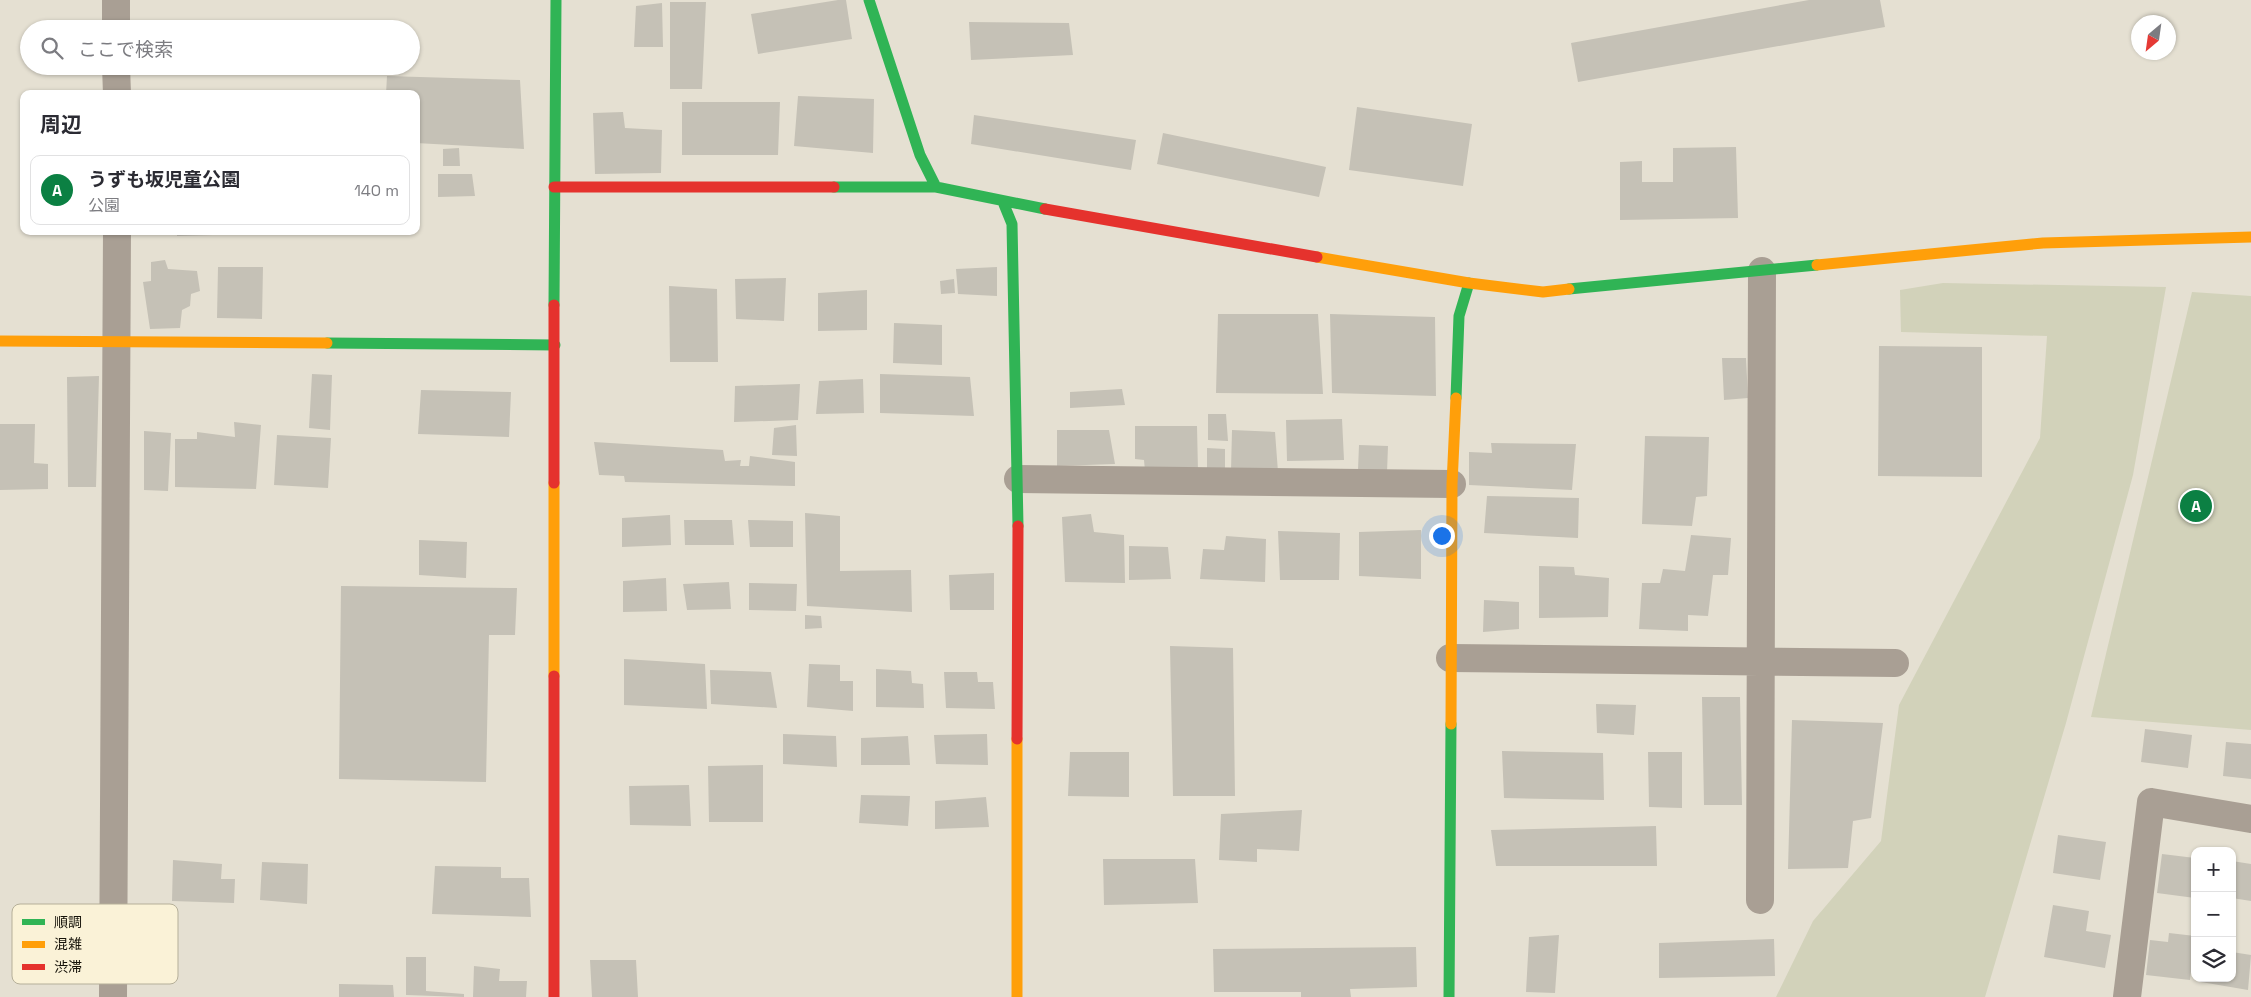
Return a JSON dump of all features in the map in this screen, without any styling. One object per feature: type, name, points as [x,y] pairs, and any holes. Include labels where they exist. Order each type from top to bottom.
[{"type":"street","points":[[116,0],[116,20]]},
{"type":"street","points":[[554,997],[554,187],[556,0]]},
{"type":"street","points":[[869,0],[920,155],[936,188]]},
{"type":"street","points":[[116,75],[116,90]]},
{"type":"street","points":[[554,187],[936,188],[1003,202],[1469,283],[1543,292],[2043,243],[2251,237]]},
{"type":"street","points":[[1003,202],[1012,224],[1018,479],[1017,997]]},
{"type":"street","points":[[114,904],[117,235]]},
{"type":"street","points":[[1760,900],[1762,271]]},
{"type":"street","points":[[1449,997],[1452,484],[1459,316],[1469,283]]},
{"type":"street","points":[[0,341],[555,345]]},
{"type":"street","points":[[1018,479],[1452,484]]},
{"type":"street","points":[[1450,658],[1895,663]]},
{"type":"street","points":[[2127,997],[2151,802],[2251,819]]},
{"type":"street","points":[[113,984],[113,997]]},
{"type":"green space","points":[[1943,283],[2166,287],[2133,475],[2066,723],[1985,997],[1776,997],[1813,921],[1881,841],[1899,705],[2040,438],[2047,336],[1901,332],[1900,290]]},
{"type":"green space","points":[[2192,292],[2251,296],[2251,730],[2091,717]]},
{"type":"building","points":[[846,0],[852,39],[758,54],[751,14]]},
{"type":"building","points":[[1809,0],[1880,0],[1885,27],[1578,82],[1571,43]]},
{"type":"building","points":[[670,2],[706,2],[702,89],[670,89]]},
{"type":"building","points":[[662,3],[663,47],[634,47],[636,6]]},
{"type":"building","points":[[969,22],[1069,23],[1073,55],[971,60]]},
{"type":"building","points":[[387,76],[520,80],[524,149],[420,143],[420,90],[386,90]]},
{"type":"building","points":[[798,96],[874,99],[873,153],[794,146]]},
{"type":"building","points":[[682,102],[780,102],[778,155],[682,155]]},
{"type":"building","points":[[1357,107],[1472,124],[1463,186],[1349,170]]},
{"type":"building","points":[[623,112],[625,128],[662,130],[661,173],[595,174],[593,113]]},
{"type":"building","points":[[974,115],[1136,140],[1131,170],[971,144]]},
{"type":"building","points":[[1163,133],[1326,167],[1319,197],[1157,164]]},
{"type":"building","points":[[1736,147],[1738,218],[1620,220],[1620,162],[1642,161],[1642,182],[1673,182],[1673,148]]},
{"type":"building","points":[[459,148],[460,166],[443,166],[443,149]]},
{"type":"building","points":[[438,174],[472,174],[475,196],[438,197]]},
{"type":"building","points":[[177,235],[213,235],[177,236]]},
{"type":"building","points":[[165,260],[168,269],[197,271],[200,291],[191,294],[190,306],[182,310],[180,328],[150,329],[143,282],[151,281],[151,262]]},
{"type":"building","points":[[218,267],[263,267],[262,319],[217,318]]},
{"type":"building","points":[[997,267],[997,296],[958,294],[956,269]]},
{"type":"building","points":[[786,278],[784,321],[736,319],[735,279]]},
{"type":"building","points":[[954,279],[955,293],[941,294],[940,281]]},
{"type":"building","points":[[669,286],[717,289],[718,362],[670,362]]},
{"type":"building","points":[[867,290],[867,330],[818,331],[818,293]]},
{"type":"building","points":[[1218,314],[1318,314],[1323,394],[1216,393]]},
{"type":"building","points":[[1330,314],[1435,317],[1436,396],[1332,393]]},
{"type":"building","points":[[894,323],[942,325],[942,365],[893,363]]},
{"type":"building","points":[[1879,346],[1982,347],[1982,477],[1878,476]]},
{"type":"building","points":[[1722,358],[1746,358],[1748,398],[1724,400]]},
{"type":"building","points":[[312,374],[332,375],[330,430],[309,428]]},
{"type":"building","points":[[880,374],[970,377],[974,416],[880,413]]},
{"type":"building","points":[[99,376],[96,487],[68,487],[67,377]]},
{"type":"building","points":[[863,379],[864,413],[816,414],[819,381]]},
{"type":"building","points":[[800,384],[798,420],[734,422],[735,386]]},
{"type":"building","points":[[1122,389],[1125,405],[1070,408],[1070,392]]},
{"type":"building","points":[[421,390],[511,392],[509,437],[418,434]]},
{"type":"building","points":[[1208,414],[1226,414],[1228,441],[1208,440]]},
{"type":"building","points":[[1342,419],[1344,460],[1287,461],[1286,420]]},
{"type":"building","points":[[234,422],[261,425],[256,489],[175,487],[175,439],[197,439],[197,432],[235,437]]},
{"type":"building","points":[[0,424],[35,424],[34,463],[48,464],[48,489],[0,490]]},
{"type":"building","points":[[796,425],[797,456],[772,455],[774,428]]},
{"type":"building","points":[[1135,426],[1197,426],[1198,472],[1145,471],[1144,460],[1135,459]]},
{"type":"building","points":[[1057,430],[1109,430],[1115,464],[1057,466]]},
{"type":"building","points":[[1232,430],[1275,432],[1278,472],[1231,471]]},
{"type":"building","points":[[144,431],[171,433],[168,491],[144,490]]},
{"type":"building","points":[[277,435],[331,438],[328,488],[274,485]]},
{"type":"building","points":[[1645,436],[1709,437],[1707,496],[1696,497],[1692,526],[1642,524]]},
{"type":"building","points":[[594,442],[723,450],[725,461],[741,460],[740,466],[749,466],[750,456],[795,462],[795,486],[625,482],[624,476],[599,475]]},
{"type":"building","points":[[1491,443],[1576,444],[1572,490],[1469,485],[1469,452],[1492,453]]},
{"type":"building","points":[[1359,445],[1388,446],[1387,472],[1358,470]]},
{"type":"building","points":[[1207,448],[1225,449],[1225,469],[1207,469]]},
{"type":"building","points":[[1487,496],[1579,498],[1578,538],[1484,533]]},
{"type":"building","points":[[805,513],[840,516],[840,571],[911,570],[912,612],[807,606]]},
{"type":"building","points":[[1091,514],[1094,532],[1124,535],[1125,583],[1065,582],[1062,517]]},
{"type":"building","points":[[670,515],[671,545],[622,547],[622,518]]},
{"type":"building","points":[[684,520],[732,520],[734,545],[685,545]]},
{"type":"building","points":[[748,520],[793,521],[793,547],[750,547]]},
{"type":"building","points":[[1421,530],[1421,579],[1359,576],[1359,532]]},
{"type":"building","points":[[1278,531],[1340,533],[1339,580],[1280,580]]},
{"type":"building","points":[[1691,535],[1731,538],[1728,575],[1713,575],[1708,616],[1688,615],[1688,631],[1639,629],[1642,583],[1660,583],[1663,569],[1685,571]]},
{"type":"building","points":[[1226,536],[1266,539],[1265,582],[1200,579],[1203,549],[1224,550]]},
{"type":"building","points":[[419,540],[467,542],[466,578],[419,575]]},
{"type":"building","points":[[1129,546],[1168,547],[1171,579],[1129,580]]},
{"type":"building","points":[[1539,566],[1574,567],[1575,575],[1609,578],[1608,617],[1539,618]]},
{"type":"building","points":[[994,573],[994,610],[950,610],[949,575]]},
{"type":"building","points":[[666,578],[667,611],[623,612],[623,581]]},
{"type":"building","points":[[729,582],[731,609],[687,610],[683,584]]},
{"type":"building","points":[[749,583],[797,584],[796,611],[749,610]]},
{"type":"building","points":[[341,586],[517,588],[515,635],[489,635],[486,782],[339,779]]},
{"type":"building","points":[[1484,600],[1519,602],[1519,629],[1483,632]]},
{"type":"building","points":[[805,615],[821,616],[822,628],[805,629]]},
{"type":"building","points":[[1170,646],[1233,648],[1235,796],[1173,796]]},
{"type":"building","points":[[624,659],[705,664],[707,709],[624,705]]},
{"type":"building","points":[[809,664],[840,665],[840,681],[853,681],[853,711],[807,707]]},
{"type":"building","points":[[876,669],[911,671],[912,683],[923,684],[924,708],[876,707]]},
{"type":"building","points":[[710,670],[771,672],[777,708],[711,704]]},
{"type":"building","points":[[944,672],[977,672],[978,682],[993,682],[995,709],[946,708]]},
{"type":"building","points":[[1702,697],[1740,697],[1742,805],[1704,805]]},
{"type":"building","points":[[1596,704],[1636,705],[1634,735],[1597,733]]},
{"type":"building","points":[[1792,720],[1883,723],[1871,818],[1853,821],[1848,868],[1788,869]]},
{"type":"building","points":[[2145,729],[2192,735],[2188,768],[2141,762]]},
{"type":"building","points":[[783,734],[836,736],[837,767],[783,764]]},
{"type":"building","points":[[987,734],[988,765],[936,764],[934,735]]},
{"type":"building","points":[[908,736],[910,765],[861,765],[861,738]]},
{"type":"building","points":[[2226,742],[2251,744],[2251,779],[2223,776]]},
{"type":"building","points":[[1502,751],[1603,753],[1604,800],[1504,798]]},
{"type":"building","points":[[1070,752],[1129,752],[1129,797],[1068,796]]},
{"type":"building","points":[[1648,752],[1682,752],[1682,808],[1649,807]]},
{"type":"building","points":[[763,765],[763,822],[709,822],[708,766]]},
{"type":"building","points":[[689,785],[691,826],[630,825],[629,786]]},
{"type":"building","points":[[861,795],[910,796],[908,826],[859,823]]},
{"type":"building","points":[[986,797],[989,827],[935,829],[935,801]]},
{"type":"building","points":[[1302,810],[1299,851],[1257,849],[1257,862],[1219,860],[1221,814]]},
{"type":"building","points":[[1656,826],[1657,866],[1496,866],[1491,830]]},
{"type":"building","points":[[2058,835],[2106,842],[2100,880],[2053,873]]},
{"type":"building","points":[[2162,854],[2191,858],[2191,897],[2157,893]]},
{"type":"building","points":[[1103,859],[1195,859],[1198,903],[1104,905]]},
{"type":"building","points":[[173,860],[222,864],[221,879],[235,879],[234,903],[172,901]]},
{"type":"building","points":[[262,862],[308,864],[307,904],[260,900]]},
{"type":"building","points":[[2236,862],[2251,864],[2251,901],[2236,899]]},
{"type":"building","points":[[435,866],[501,867],[501,878],[529,878],[531,917],[432,914]]},
{"type":"building","points":[[2053,905],[2089,911],[2086,931],[2111,935],[2105,968],[2044,957]]},
{"type":"building","points":[[2169,933],[2191,936],[2190,980],[2146,975],[2150,940],[2168,942]]},
{"type":"building","points":[[1559,935],[1555,993],[1526,992],[1529,937]]},
{"type":"building","points":[[1774,939],[1775,976],[1659,978],[1659,943]]},
{"type":"building","points":[[1416,947],[1417,987],[1350,989],[1351,997],[1301,997],[1301,992],[1214,992],[1213,949]]},
{"type":"building","points":[[2236,953],[2251,955],[2248,990],[2201,982],[2236,982]]},
{"type":"building","points":[[406,957],[426,957],[426,991],[464,994],[464,997],[406,995]]},
{"type":"building","points":[[590,960],[636,960],[638,997],[592,997]]},
{"type":"building","points":[[474,966],[500,969],[499,981],[527,981],[526,997],[473,997]]},
{"type":"building","points":[[339,984],[393,985],[394,997],[339,997]]},
{"type":"traffic: fast","points":[[554,305],[556,0]]},
{"type":"traffic: fast","points":[[869,0],[920,155],[936,187],[1045,209]]},
{"type":"traffic: fast","points":[[834,187],[936,187]]},
{"type":"traffic: fast","points":[[1003,202],[1012,224],[1018,526]]},
{"type":"traffic: fast","points":[[1569,289],[1817,265]]},
{"type":"traffic: fast","points":[[1456,398],[1459,316],[1469,283]]},
{"type":"traffic: fast","points":[[327,343],[555,345]]},
{"type":"traffic: fast","points":[[1449,997],[1451,724]]},
{"type":"traffic: slow","points":[[1817,265],[2043,243],[2251,237]]},
{"type":"traffic: slow","points":[[1317,257],[1469,283],[1543,292],[1569,289]]},
{"type":"traffic: slow","points":[[0,341],[327,343]]},
{"type":"traffic: slow","points":[[1451,724],[1452,484],[1456,398]]},
{"type":"traffic: slow","points":[[554,483],[554,676]]},
{"type":"traffic: slow","points":[[1017,739],[1017,997]]},
{"type":"traffic: jam","points":[[554,187],[834,187]]},
{"type":"traffic: jam","points":[[1045,209],[1317,257]]},
{"type":"traffic: jam","points":[[554,305],[554,483]]},
{"type":"traffic: jam","points":[[1017,739],[1018,526]]},
{"type":"traffic: jam","points":[[554,676],[554,997]]},
{"type":"place","name":"うずも坂児童公園","points":[[2196,506]]}]
